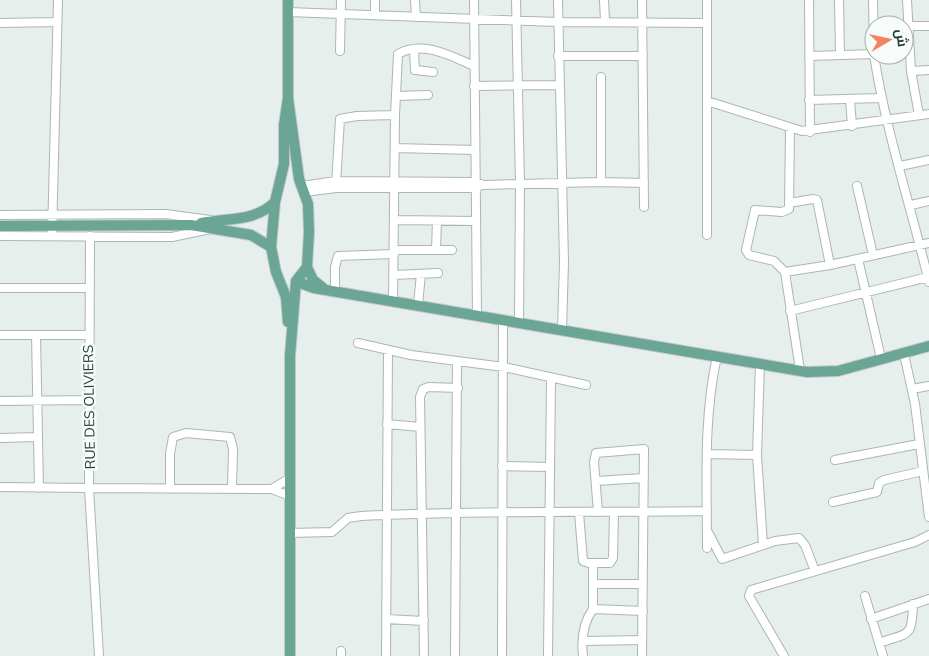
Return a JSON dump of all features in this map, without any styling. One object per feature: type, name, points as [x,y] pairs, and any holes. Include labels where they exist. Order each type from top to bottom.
[{"type":"main road","points":[[288,0],[288,98],[284,125],[284,164],[275,202],[271,247],[286,297],[290,356],[290,656]]},
{"type":"main road","points":[[288,98],[302,188],[308,204],[309,232],[306,267],[297,280],[290,356]]},
{"type":"main road","points":[[280,186],[302,188]]},
{"type":"main road","points":[[0,226],[105,225],[166,220],[192,225],[214,225],[252,217],[267,210],[275,202]]},
{"type":"main road","points":[[214,225],[252,234],[271,247]]},
{"type":"main road","points":[[306,267],[313,280],[323,288]]},
{"type":"main road","points":[[280,278],[297,280],[309,287],[804,371],[838,371],[929,346]]},
{"type":"main road","points":[[804,371],[929,341]]},
{"type":"street","points":[[52,226],[58,0]]},
{"type":"street","points":[[340,51],[342,0]]},
{"type":"street","points":[[375,0],[375,15]]},
{"type":"street","points":[[416,0],[416,17]]},
{"type":"street","points":[[474,0],[474,86],[478,185],[476,315]]},
{"type":"street","points":[[516,0],[520,184],[520,322]]},
{"type":"street","points":[[558,0],[564,262],[562,330]]},
{"type":"street","points":[[604,0],[605,21]]},
{"type":"street","points":[[642,0],[644,207]]},
{"type":"street","points":[[707,0],[708,235]]},
{"type":"street","points":[[809,0],[810,132]]},
{"type":"street","points":[[840,0],[840,55]]},
{"type":"street","points":[[872,0],[873,15]]},
{"type":"street","points":[[907,0],[908,15]]},
{"type":"street","points":[[288,12],[558,22],[707,22]]},
{"type":"street","points":[[0,23],[57,22]]},
{"type":"street","points":[[914,26],[929,26]]},
{"type":"street","points":[[393,300],[395,115],[398,54],[414,50],[435,50],[474,66]]},
{"type":"street","points":[[414,50],[415,70],[433,72]]},
{"type":"street","points":[[809,56],[864,54]]},
{"type":"street","points":[[558,56],[643,56]]},
{"type":"street","points":[[790,311],[928,280],[910,204],[881,98],[876,65]]},
{"type":"street","points":[[911,65],[919,115]]},
{"type":"street","points":[[911,71],[929,70]]},
{"type":"street","points":[[600,77],[601,182]]},
{"type":"street","points":[[474,86],[559,85]]},
{"type":"street","points":[[397,96],[428,95]]},
{"type":"street","points":[[809,100],[881,98]]},
{"type":"street","points":[[850,99],[852,126]]},
{"type":"street","points":[[707,102],[790,128],[810,132],[929,114]]},
{"type":"street","points":[[336,184],[340,119],[346,116],[395,115]]},
{"type":"street","points":[[790,128],[789,209],[785,212],[756,210],[746,250],[749,255],[754,257],[774,261],[785,272],[790,311],[804,371]]},
{"type":"street","points":[[395,148],[476,150]]},
{"type":"street","points":[[900,166],[929,160]]},
{"type":"street","points":[[302,188],[336,184],[644,183]]},
{"type":"street","points":[[857,186],[873,256]]},
{"type":"street","points":[[789,203],[816,200],[830,265]]},
{"type":"street","points":[[910,204],[929,201]]},
{"type":"street","points":[[0,215],[90,236],[172,237],[214,225]]},
{"type":"street","points":[[0,236],[52,226],[198,217],[214,225]]},
{"type":"street","points":[[395,220],[476,221]]},
{"type":"street","points":[[436,250],[438,221]]},
{"type":"street","points":[[105,225],[105,236]]},
{"type":"street","name":"RUE DES OLIVIERS","points":[[0,487],[90,488],[88,288],[90,236]]},
{"type":"street","points":[[785,272],[830,265],[929,243]]},
{"type":"street","points":[[335,290],[335,266],[338,256],[452,250]]},
{"type":"street","points":[[858,259],[880,354]]},
{"type":"street","points":[[393,275],[438,273]]},
{"type":"street","points":[[418,305],[421,274]]},
{"type":"street","points":[[0,288],[88,288]]},
{"type":"street","points":[[502,656],[504,586],[501,513],[504,319]]},
{"type":"street","points":[[0,335],[88,335]]},
{"type":"street","points":[[36,335],[39,488]]},
{"type":"street","points":[[358,343],[411,355],[504,367],[551,379],[586,385]]},
{"type":"street","points":[[386,656],[388,350]]},
{"type":"street","points":[[904,354],[912,389],[929,517]]},
{"type":"street","points":[[707,548],[707,454],[710,390],[717,356]]},
{"type":"street","points":[[455,656],[457,361]]},
{"type":"street","points":[[760,363],[760,414],[757,455],[763,545]]},
{"type":"street","points":[[548,656],[548,513],[551,379]]},
{"type":"street","points":[[912,389],[929,386]]},
{"type":"street","points":[[424,656],[420,397],[423,390],[429,387],[458,388]]},
{"type":"street","points":[[0,402],[90,400]]},
{"type":"street","points":[[387,424],[420,427]]},
{"type":"street","points":[[170,488],[170,454],[173,437],[186,433],[230,437],[233,449],[232,489]]},
{"type":"street","points":[[0,438],[38,437]]},
{"type":"street","points":[[835,460],[920,444]]},
{"type":"street","points":[[598,512],[595,457],[602,451],[644,449],[642,656]]},
{"type":"street","points":[[707,454],[757,455]]},
{"type":"street","points":[[502,466],[550,467]]},
{"type":"street","points":[[833,502],[877,492],[879,483],[884,480],[923,471]]},
{"type":"street","points":[[272,489],[290,478]]},
{"type":"street","points":[[596,481],[644,478]]},
{"type":"street","points":[[99,656],[90,488],[272,489],[290,496]]},
{"type":"street","points":[[289,533],[326,533],[336,530],[351,516],[387,514],[707,511]]},
{"type":"street","points":[[579,513],[583,561],[610,563],[613,560],[614,512]]},
{"type":"street","points":[[707,530],[722,559],[763,545],[799,538],[805,545],[815,571]]},
{"type":"street","points":[[784,656],[758,613],[749,592],[915,542],[929,535]]},
{"type":"street","points":[[583,656],[582,641],[586,619],[593,609],[593,563]]},
{"type":"street","points":[[594,584],[643,584]]},
{"type":"street","points":[[865,596],[883,656]]},
{"type":"street","points":[[872,618],[929,599]]},
{"type":"street","points":[[879,643],[912,630],[913,604]]},
{"type":"street","points":[[593,609],[643,611]]},
{"type":"street","points":[[386,619],[424,621]]},
{"type":"street","points":[[582,641],[642,640]]}]
